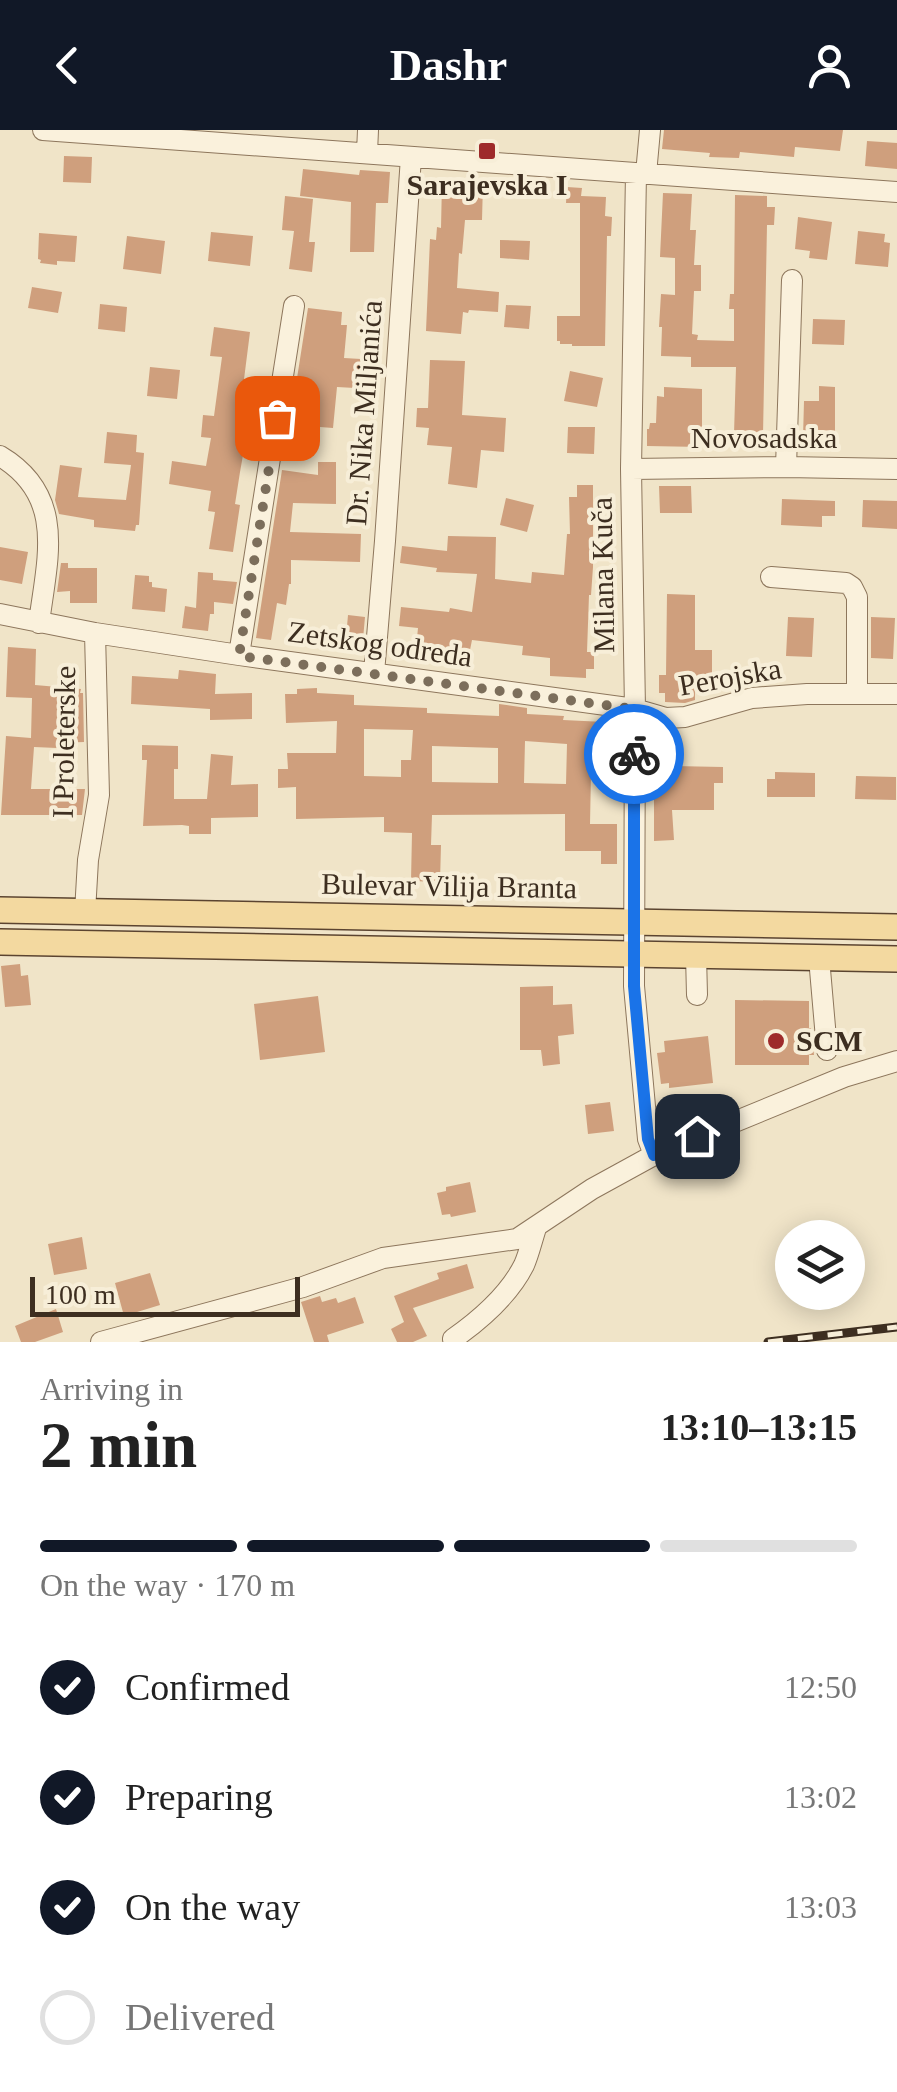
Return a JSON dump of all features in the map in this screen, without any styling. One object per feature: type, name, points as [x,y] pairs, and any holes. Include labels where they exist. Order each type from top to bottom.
[{"type":"main road","name":"Bulevar Vilija Branta","points":[[0,910],[897,927]]},
{"type":"main road","points":[[0,942],[897,959]]},
{"type":"street","points":[[42,130],[897,192]]},
{"type":"street","points":[[367,153],[368,130]]},
{"type":"street","name":"Milana Kuča","points":[[650,130],[641,174],[631,469],[634,954],[644,1001],[648,1139],[654,1155]]},
{"type":"street","name":"Dr. Nika Miljanića","points":[[374,672],[412,157]]},
{"type":"street","points":[[786,467],[792,280]]},
{"type":"street","points":[[239,656],[294,306]]},
{"type":"street","points":[[0,456],[32,485],[46,514],[50,532],[39,623]]},
{"type":"street","name":"Novosadska","points":[[631,469],[897,469]]},
{"type":"street","points":[[771,577],[838,581],[852,587],[856,597],[857,694]]},
{"type":"street","name":"Zetskog odreda","points":[[0,614],[239,656],[634,709]]},
{"type":"street","name":"I Proleterske","points":[[85,912],[88,860],[99,796],[95,633]]},
{"type":"street","name":"Perojska","points":[[634,709],[666,718],[685,717],[752,698],[897,694]]},
{"type":"street","points":[[696,955],[696,995]]},
{"type":"street","points":[[819,958],[827,1050]]},
{"type":"street","points":[[101,1342],[303,1287],[383,1258],[510,1241],[654,1155],[844,1076],[897,1061]]},
{"type":"street","points":[[453,1339],[482,1316],[518,1276],[536,1228]]},
{"type":"building","points":[[664,130],[843,130],[840,151],[795,147],[794,157],[740,152],[739,158],[662,149]]},
{"type":"building","points":[[867,141],[897,143],[897,169],[865,166]]},
{"type":"building","points":[[64,156],[92,157],[91,183],[63,182]]},
{"type":"building","points":[[303,169],[359,175],[360,170],[390,172],[388,203],[376,203],[374,252],[350,252],[351,202],[300,196]]},
{"type":"building","points":[[442,182],[483,183],[482,220],[465,220],[457,288],[499,292],[498,312],[463,312],[461,334],[426,331],[430,239],[436,240],[437,227],[441,228]]},
{"type":"building","points":[[567,187],[582,188],[581,196],[606,197],[605,216],[612,217],[611,236],[607,236],[605,346],[572,346],[557,341],[557,316],[580,316],[580,203],[566,203]]},
{"type":"building","points":[[663,193],[692,194],[690,230],[696,230],[694,265],[701,265],[701,291],[694,291],[692,334],[698,335],[697,340],[734,341],[734,309],[729,309],[730,294],[734,294],[735,195],[767,196],[767,207],[775,207],[774,225],[767,225],[763,435],[734,434],[736,367],[691,367],[691,357],[661,356],[661,294],[675,295],[675,258],[660,257]]},
{"type":"building","points":[[285,196],[313,199],[309,242],[315,242],[312,272],[289,269],[294,231],[282,230]]},
{"type":"building","points":[[798,217],[832,222],[827,260],[809,258],[810,251],[795,249]]},
{"type":"building","points":[[858,231],[885,234],[884,242],[890,243],[888,267],[855,264]]},
{"type":"building","points":[[211,232],[253,236],[250,266],[208,261]]},
{"type":"building","points":[[39,233],[77,236],[75,262],[40,263]]},
{"type":"building","points":[[127,236],[165,241],[161,274],[123,269]]},
{"type":"building","points":[[500,240],[530,241],[529,260],[500,258]]},
{"type":"building","points":[[32,287],[62,292],[58,313],[28,308]]},
{"type":"building","points":[[100,304],[127,307],[125,332],[98,329]]},
{"type":"building","points":[[506,305],[531,306],[529,329],[504,327]]},
{"type":"building","points":[[308,308],[342,312],[341,325],[347,325],[344,358],[378,360],[373,389],[337,387],[333,428],[320,427],[320,433],[302,432],[302,424],[290,423]]},
{"type":"building","points":[[813,319],[845,320],[844,345],[812,344]]},
{"type":"building","points":[[214,327],[250,332],[242,395],[263,398],[258,429],[248,427],[235,504],[240,505],[233,552],[209,549],[215,512],[208,511],[211,491],[169,484],[172,461],[206,466],[211,438],[201,437],[203,415],[214,416],[222,357],[210,356]]},
{"type":"building","points":[[430,360],[465,361],[462,415],[506,418],[504,452],[481,450],[477,488],[448,484],[452,447],[427,445],[429,428],[416,427],[417,408],[428,408]]},
{"type":"building","points":[[150,367],[180,370],[177,399],[147,396]]},
{"type":"building","points":[[570,371],[603,378],[597,407],[564,401]]},
{"type":"building","points":[[819,386],[835,387],[835,439],[803,438],[804,401],[819,401]]},
{"type":"building","points":[[664,387],[702,389],[702,447],[647,446],[647,429],[650,423],[656,423],[657,396],[664,397]]},
{"type":"building","points":[[568,427],[595,427],[594,454],[567,453]]},
{"type":"building","points":[[107,432],[137,435],[136,452],[144,453],[139,525],[135,531],[94,527],[94,520],[59,514],[55,500],[60,465],[82,468],[78,497],[126,500],[131,465],[104,463]]},
{"type":"building","points":[[318,462],[336,462],[336,504],[293,503],[290,532],[361,534],[360,562],[291,560],[286,605],[277,603],[271,640],[256,638],[282,470],[318,475]]},
{"type":"building","points":[[577,485],[593,485],[587,652],[594,652],[594,669],[586,669],[586,678],[550,676],[550,658],[522,655],[523,646],[472,640],[467,665],[415,658],[418,628],[399,626],[401,607],[472,612],[477,574],[436,572],[437,568],[400,563],[402,546],[447,551],[448,536],[496,537],[495,579],[531,583],[532,572],[564,575],[570,534],[569,497],[577,497]]},
{"type":"building","points":[[659,486],[691,486],[692,513],[660,513]]},
{"type":"building","points":[[506,498],[534,505],[527,532],[500,525]]},
{"type":"building","points":[[782,499],[835,501],[835,516],[822,516],[822,527],[781,525]]},
{"type":"building","points":[[863,500],[897,501],[897,529],[862,527]]},
{"type":"building","points":[[0,547],[28,552],[22,584],[0,580]]},
{"type":"building","points":[[61,563],[68,563],[68,568],[97,568],[97,603],[70,603],[70,591],[57,592]]},
{"type":"building","points":[[198,572],[213,573],[213,580],[237,582],[233,604],[214,602],[208,631],[182,628],[185,606],[196,608]]},
{"type":"building","points":[[135,575],[149,576],[152,587],[167,589],[165,612],[132,609]]},
{"type":"building","points":[[667,594],[695,595],[695,650],[712,650],[712,675],[706,675],[706,681],[695,681],[695,700],[685,703],[665,702],[665,693],[659,693],[659,675],[666,675]]},
{"type":"building","points":[[348,615],[365,617],[362,650],[345,649]]},
{"type":"building","points":[[788,617],[814,618],[812,657],[786,656]]},
{"type":"building","points":[[871,617],[895,618],[893,659],[871,658]]},
{"type":"building","points":[[8,647],[36,649],[35,685],[81,689],[83,693],[84,742],[58,743],[57,748],[34,747],[31,789],[85,789],[82,815],[1,815],[6,736],[31,738],[32,698],[6,697]]},
{"type":"building","points":[[179,670],[216,674],[215,694],[252,693],[252,719],[210,720],[210,709],[131,704],[132,676],[178,679]]},
{"type":"building","points":[[317,688],[317,693],[354,695],[354,705],[427,708],[427,713],[499,716],[499,704],[527,708],[527,714],[605,722],[604,745],[595,745],[590,824],[617,824],[617,864],[601,864],[601,851],[565,851],[565,814],[432,815],[431,845],[441,845],[440,882],[411,881],[412,833],[384,832],[384,817],[296,819],[296,787],[278,788],[278,769],[288,769],[287,753],[336,753],[337,721],[286,723],[285,694],[297,694],[297,689]],"holes":[[[364,729],[413,730],[411,760],[401,760],[401,777],[364,776]],[[525,741],[567,744],[566,784],[524,783]],[[432,746],[498,748],[498,783],[432,782]]]},
{"type":"building","points":[[654,729],[673,731],[673,766],[723,767],[723,783],[714,783],[714,810],[672,810],[674,840],[654,841]]},
{"type":"building","points":[[142,745],[178,746],[174,799],[207,799],[211,754],[233,756],[231,785],[258,784],[258,817],[211,818],[211,834],[189,834],[189,826],[182,825],[143,826],[147,760],[142,760]]},
{"type":"building","points":[[775,772],[815,773],[815,797],[767,797],[767,779],[775,779]]},
{"type":"building","points":[[856,776],[896,777],[896,800],[855,799]]},
{"type":"building","points":[[20,964],[21,976],[28,975],[31,1005],[5,1007],[1,966]]},
{"type":"building","points":[[553,986],[553,1005],[572,1004],[574,1034],[558,1036],[560,1064],[543,1066],[541,1050],[520,1050],[520,987]]},
{"type":"building","points":[[318,996],[325,1052],[260,1060],[254,1004]]},
{"type":"building","name":"SCM","points":[[735,1000],[809,1001],[814,1055],[809,1055],[809,1065],[735,1065]]},
{"type":"building","points":[[708,1036],[713,1083],[669,1088],[669,1083],[661,1084],[657,1053],[665,1052],[664,1041]]},
{"type":"building","points":[[610,1102],[614,1131],[588,1134],[585,1105]]},
{"type":"building","points":[[470,1182],[476,1212],[442,1215],[437,1193]]},
{"type":"building","points":[[82,1237],[87,1269],[54,1275],[48,1244]]},
{"type":"building","points":[[467,1264],[474,1288],[413,1308],[427,1336],[413,1342],[397,1342],[391,1329],[404,1322],[394,1296],[439,1279],[437,1273]]},
{"type":"building","points":[[150,1273],[160,1305],[124,1316],[115,1283]]},
{"type":"building","points":[[320,1296],[322,1302],[336,1298],[338,1303],[355,1297],[364,1323],[327,1335],[329,1342],[314,1342],[301,1302]]},
{"type":"building","points":[[56,1309],[63,1332],[35,1342],[21,1342],[15,1326]]},
{"type":"railway","points":[[768,1342],[897,1327]]},
{"type":"way so far","points":[[277,418],[239,656],[634,709],[634,754]]},
{"type":"place","name":"Sarajevska I","points":[[487,151]]},
{"type":"place","name":"SCM","points":[[776,1041]]},
{"type":"route","points":[[634,754],[634,986],[648,1139],[654,1155],[697,1136]]}]
